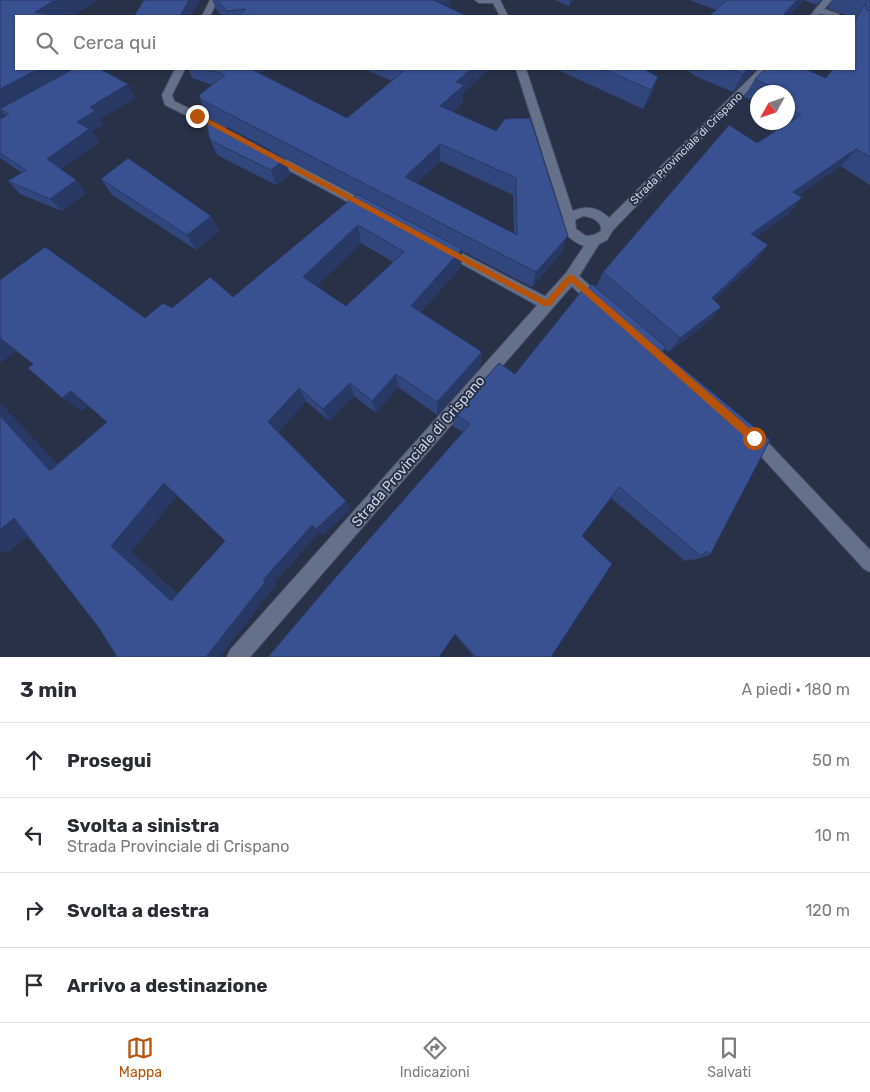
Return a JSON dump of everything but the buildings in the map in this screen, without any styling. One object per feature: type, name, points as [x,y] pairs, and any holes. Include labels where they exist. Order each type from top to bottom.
[{"type":"street","points":[[206,15],[214,0]]},
{"type":"street","points":[[479,0],[496,0],[504,15]]},
{"type":"street","points":[[816,13],[828,0]]},
{"type":"street","points":[[816,13],[829,15]]},
{"type":"street","points":[[180,70],[167,95],[169,103],[232,134]]},
{"type":"street","points":[[521,70],[569,218],[567,224],[576,237],[585,241],[594,241],[602,238],[607,233],[608,227],[599,214],[582,211],[569,218]]},
{"type":"street","name":"Strada Provinciale di Crispano","points":[[608,227],[763,70]]},
{"type":"street","points":[[258,149],[381,215]]},
{"type":"street","name":"Strada Provinciale di Crispano","points":[[237,657],[571,277],[594,241]]},
{"type":"street","points":[[433,243],[547,304]]},
{"type":"street","points":[[571,277],[607,310]]},
{"type":"street","points":[[740,426],[754,438],[870,563]]},
{"type":"route","points":[[197,116],[547,304],[571,277],[754,438]]}]
